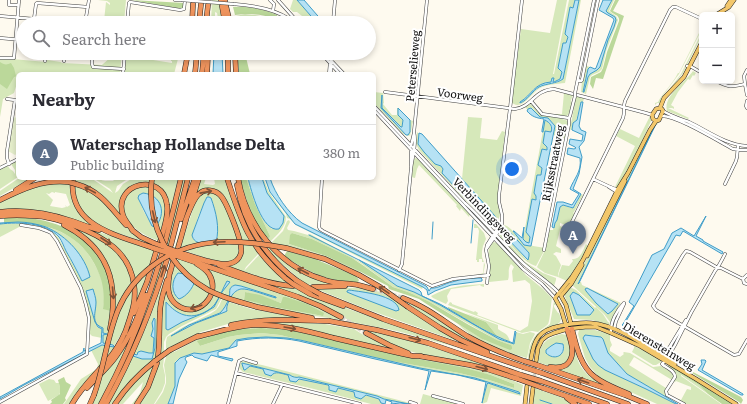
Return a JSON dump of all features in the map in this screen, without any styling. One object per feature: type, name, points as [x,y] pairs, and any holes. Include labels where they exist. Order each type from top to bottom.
[{"type":"highway","points":[[207,16],[210,2]]},
{"type":"highway","points":[[209,16],[210,2]]},
{"type":"highway","points":[[223,2],[224,16]]},
{"type":"highway","points":[[223,2],[228,16]]},
{"type":"highway","points":[[192,16],[193,4]]},
{"type":"highway","points":[[200,16],[201,4]]},
{"type":"highway","points":[[183,72],[186,60]]},
{"type":"highway","points":[[195,72],[196,60]]},
{"type":"highway","points":[[202,72],[203,60]]},
{"type":"highway","points":[[207,72],[208,60]]},
{"type":"highway","points":[[228,60],[228,72]]},
{"type":"highway","points":[[235,60],[236,72]]},
{"type":"highway","points":[[0,200],[32,180]]},
{"type":"highway","points":[[74,180],[75,200],[81,212],[94,225],[110,233]]},
{"type":"highway","points":[[152,180],[151,203],[155,223],[162,240],[172,257],[184,272],[202,286],[216,294],[277,312],[377,330],[428,343],[607,404]]},
{"type":"highway","points":[[72,404],[78,394],[110,358],[125,333],[147,282],[175,206],[181,180]]},
{"type":"highway","points":[[106,404],[125,368],[158,286],[175,230],[188,180]]},
{"type":"highway","points":[[175,230],[181,218],[194,180]]},
{"type":"highway","points":[[158,356],[161,303],[164,288],[178,253],[185,222],[198,180]]},
{"type":"highway","points":[[228,180],[237,210],[244,226],[258,250],[262,256],[285,278],[310,294],[383,319]]},
{"type":"highway","points":[[237,180],[238,192],[244,212],[252,230],[262,246],[280,266],[296,280],[309,288],[320,294],[383,319],[628,404]]},
{"type":"highway","points":[[238,180],[249,211],[258,229],[269,244],[292,265],[311,275],[334,282],[358,285],[373,289],[355,286],[313,287]]},
{"type":"highway","points":[[0,200],[37,184],[52,181],[76,184],[103,198],[123,222],[133,231],[160,247]]},
{"type":"highway","points":[[101,404],[134,336],[157,268],[167,212],[167,203],[163,194],[158,188],[144,184],[135,186],[131,188],[124,196],[122,210],[125,219],[133,231]]},
{"type":"highway","points":[[185,222],[196,197],[201,193],[213,191],[218,193],[222,198],[237,232],[241,252],[237,260],[229,264],[207,261]]},
{"type":"highway","points":[[0,212],[19,210],[38,212],[58,217],[207,261],[265,281],[293,286]]},
{"type":"highway","points":[[0,216],[18,215],[53,219],[83,230],[109,243],[122,256],[131,272],[135,292],[133,309],[125,333]]},
{"type":"highway","points":[[30,216],[64,225],[80,234],[94,247],[104,262],[112,281],[114,301],[113,314],[107,341],[108,346]]},
{"type":"highway","points":[[90,404],[102,368],[116,315],[128,292],[138,279],[148,269],[181,249],[196,245],[222,242],[249,243],[286,248],[325,259],[359,275],[386,291],[427,321],[455,337],[503,360]]},
{"type":"highway","points":[[178,253],[193,261],[298,297],[341,317]]},
{"type":"highway","points":[[170,271],[168,291],[171,299],[180,307],[185,309],[193,309],[201,306],[208,301],[210,297],[212,284],[206,271],[193,261]]},
{"type":"highway","points":[[72,404],[113,361],[122,348],[157,268]]},
{"type":"highway","points":[[403,298],[428,310],[478,342],[502,353],[524,361],[534,361],[543,366],[647,404]]},
{"type":"highway","points":[[114,404],[145,369],[170,350],[196,336],[227,326],[247,322],[277,320],[329,321]]},
{"type":"highway","points":[[196,336],[242,326],[276,326],[302,330],[413,356],[421,356]]},
{"type":"highway","points":[[543,366],[559,368],[570,360],[572,349],[569,326]]},
{"type":"highway","points":[[569,326],[581,358],[591,374],[600,381],[639,398],[647,404]]},
{"type":"highway","points":[[366,333],[402,351],[491,370],[589,404]]},
{"type":"highway","points":[[138,404],[148,387],[157,363]]},
{"type":"highway","points":[[543,388],[568,399],[575,404]]},
{"type":"main road","points":[[725,9],[731,0]]},
{"type":"main road","points":[[720,12],[729,7],[734,0]]},
{"type":"main road","points":[[689,67],[699,44]]},
{"type":"main road","points":[[654,117],[659,120],[662,116],[664,98],[677,84],[689,67],[699,48]]},
{"type":"main road","points":[[555,298],[569,287],[593,247],[618,191],[650,130],[656,109],[662,109]]},
{"type":"main road","name":"Verbindingsweg","points":[[560,294],[566,306],[569,326]]},
{"type":"main road","name":"Verbindingsweg","points":[[555,298],[569,326]]},
{"type":"main road","name":"Dierensteinweg","points":[[534,361],[542,340],[569,326],[612,330],[646,345],[664,360],[736,404]]},
{"type":"main road","points":[[525,404],[527,386]]},
{"type":"main road","points":[[531,404],[533,388]]},
{"type":"street","points":[[8,0],[9,4],[18,5]]},
{"type":"street","points":[[17,16],[19,0]]},
{"type":"street","points":[[86,16],[89,0]]},
{"type":"street","points":[[175,0],[259,7],[284,16]]},
{"type":"street","points":[[128,16],[130,2],[182,10],[185,7],[185,0]]},
{"type":"street","points":[[270,0],[274,4],[273,11]]},
{"type":"street","points":[[278,0],[292,16]]},
{"type":"street","points":[[334,16],[335,0]]},
{"type":"street","name":"Peterselieweg","points":[[413,149],[412,140],[418,97],[427,0]]},
{"type":"street","points":[[488,283],[489,266],[486,253],[487,248],[502,218],[499,195],[522,0]]},
{"type":"street","name":"Rijksstraatweg","points":[[544,250],[569,118],[571,115],[594,0]]},
{"type":"street","name":"Rijksstraatweg","points":[[578,80],[582,80],[598,0]]},
{"type":"street","points":[[34,16],[37,3],[88,7]]},
{"type":"street","points":[[568,230],[623,118],[626,99],[671,9],[676,7],[699,18]]},
{"type":"street","points":[[0,16],[16,17]]},
{"type":"street","points":[[0,38],[16,40],[14,58],[0,58]]},
{"type":"street","points":[[92,60],[93,66],[122,69]]},
{"type":"street","points":[[123,72],[124,60]]},
{"type":"street","points":[[331,62],[338,72]]},
{"type":"street","points":[[331,62],[331,70],[335,69]]},
{"type":"street","points":[[330,72],[331,62]]},
{"type":"street","points":[[331,62],[342,72]]},
{"type":"street","points":[[689,67],[699,72]]},
{"type":"street","points":[[747,70],[744,76],[747,95]]},
{"type":"street","points":[[722,84],[731,87],[745,84]]},
{"type":"street","name":"Voorweg","points":[[385,92],[519,109],[524,107],[541,93],[554,89],[646,113],[654,117]]},
{"type":"street","points":[[7,99],[15,100],[7,151],[8,162]]},
{"type":"street","points":[[531,101],[542,114],[569,118]]},
{"type":"street","points":[[747,102],[747,108]]},
{"type":"street","name":"Verbindingsweg","points":[[376,108],[408,142],[417,156],[494,235],[525,266],[552,285],[560,294]]},
{"type":"street","points":[[662,109],[730,143],[738,146],[747,146]]},
{"type":"street","name":"Verbindingsweg","points":[[376,112],[476,214],[524,270],[542,284],[555,298]]},
{"type":"street","points":[[662,116],[666,116],[687,124],[733,149],[747,150]]},
{"type":"street","name":"Peterselieweg","points":[[413,149],[415,136],[414,132]]},
{"type":"street","points":[[408,142],[412,140]]},
{"type":"street","points":[[725,184],[738,158],[738,146]]},
{"type":"street","points":[[411,166],[413,149]]},
{"type":"street","points":[[399,270],[402,264],[413,149]]},
{"type":"street","points":[[413,157],[417,156]]},
{"type":"street","points":[[0,168],[8,162],[16,160]]},
{"type":"street","points":[[593,179],[618,191]]},
{"type":"street","points":[[322,180],[319,228],[323,231],[432,286],[454,279],[488,275]]},
{"type":"street","points":[[0,402],[87,354],[89,318],[86,306],[81,288],[57,241],[48,231],[21,225]]},
{"type":"street","points":[[747,284],[744,283],[743,280],[688,251],[684,253],[654,306],[656,310],[734,355],[739,354],[747,340]]},
{"type":"street","points":[[684,404],[666,394],[666,391],[675,375],[664,360],[726,254]]},
{"type":"street","points":[[743,280],[747,275]]},
{"type":"street","points":[[624,303],[616,321],[612,330],[616,315],[624,303]]},
{"type":"street","points":[[228,404],[239,361],[243,359],[256,363]]},
{"type":"street","points":[[236,373],[360,404]]},
{"type":"street","points":[[273,404],[282,385]]},
{"type":"street","points":[[433,396],[463,404]]},
{"type":"street","points":[[339,404],[340,399]]},
{"type":"street","points":[[410,402],[416,404]]},
{"type":"green space","points":[[98,0],[126,0],[125,16],[105,16],[106,2],[110,5],[107,1]]},
{"type":"green space","points":[[131,0],[184,3],[184,8],[182,9]]},
{"type":"green space","points":[[212,0],[221,0],[223,16],[218,16],[215,12],[215,16],[211,16]]},
{"type":"green space","points":[[293,0],[297,0],[311,16],[302,16],[290,9]]},
{"type":"green space","points":[[557,0],[567,0],[553,74],[569,0],[575,0],[573,8],[570,8],[565,34],[568,37],[566,44],[564,43],[558,68],[562,72],[560,79],[554,82],[552,78],[551,82],[544,83],[537,87],[520,102],[520,104],[538,88],[548,84],[556,83],[563,79],[579,0],[581,0],[565,83],[552,84],[543,87],[537,90],[520,105],[511,103],[521,29],[550,33]]},
{"type":"green space","points":[[612,0],[614,0],[609,11],[616,16],[618,20],[606,51],[602,69],[590,77],[586,94],[581,92],[586,66],[590,67],[588,69],[583,91],[585,91],[589,74],[600,67],[608,40],[614,27],[615,17],[606,11]]},
{"type":"green space","points":[[615,0],[619,0],[613,11],[624,16],[603,79],[596,78],[593,89],[590,84],[591,77],[601,72],[603,68],[607,52],[619,21],[618,16],[610,11]]},
{"type":"green space","points":[[233,7],[261,10],[277,16],[255,14],[235,15]]},
{"type":"green space","points":[[245,14],[260,16],[236,16]]},
{"type":"green space","points":[[699,33],[679,74],[661,98],[662,99],[681,74],[699,38],[699,41],[683,73],[660,103],[655,105],[679,73]]},
{"type":"green space","points":[[0,58],[47,62],[47,60],[62,63],[102,65],[108,60],[121,60],[120,72],[16,72],[16,86],[14,93],[3,99],[0,117]]},
{"type":"green space","points":[[126,60],[153,60],[172,63],[171,60],[178,60],[175,72],[124,72]]},
{"type":"green space","points":[[238,60],[247,60],[250,72],[239,72]]},
{"type":"green space","points":[[0,62],[3,64],[11,63],[16,76],[14,77],[7,89],[0,84]]},
{"type":"green space","points":[[693,71],[696,73],[690,80],[688,79],[678,92],[671,105],[674,109],[668,108],[689,118],[688,119],[667,111],[667,105],[671,95]]},
{"type":"green space","points":[[376,92],[383,93],[384,103],[383,104],[392,115],[397,115],[398,108],[399,115],[403,120],[402,128],[382,108],[383,96],[381,108],[406,135],[403,134],[376,105]]},
{"type":"green space","points":[[564,93],[573,95],[569,113],[567,116],[555,115],[554,114],[562,114]]},
{"type":"green space","points":[[576,96],[584,98],[583,102],[581,102],[576,121],[573,123],[572,130],[569,129]]},
{"type":"green space","points":[[530,104],[538,112],[544,115],[557,117],[568,121],[565,138],[553,135],[555,126],[548,118],[540,117],[532,108],[528,110],[525,107]]},
{"type":"green space","points":[[650,116],[651,121],[635,157],[620,185],[615,187],[635,146],[616,136],[620,129],[639,138]]},
{"type":"green space","points":[[13,117],[16,118],[16,154],[8,151]]},
{"type":"green space","points":[[468,117],[482,118],[480,138],[497,140],[502,131],[505,132],[498,197],[500,216],[494,225],[463,198],[419,150],[416,144],[417,132],[419,134],[418,145],[435,164],[441,166],[443,169],[442,173],[468,200],[483,215],[493,222],[496,219],[495,217],[462,179]]},
{"type":"green space","points":[[410,120],[413,121],[410,136],[406,135],[410,132]]},
{"type":"green space","points":[[545,120],[551,125],[552,130],[551,132],[546,131],[547,150],[542,150],[538,165],[542,168],[541,176],[537,175],[536,200],[533,199],[526,232],[530,237],[529,243],[523,239]]},
{"type":"green space","points":[[659,121],[657,125],[655,125],[578,283],[581,282],[582,285],[621,303],[612,322],[610,322],[604,314],[572,285],[590,253],[653,126]],"holes":[[[587,288],[617,304],[608,314],[585,290]]]},
{"type":"green space","points":[[415,158],[418,159],[470,214],[469,217],[461,208],[460,211],[456,206],[457,205],[419,165],[415,178],[411,177],[413,171],[413,160]]},
{"type":"green space","points":[[16,161],[16,178],[0,189],[0,169],[8,166],[15,174],[15,170],[11,164]]},
{"type":"green space","points":[[16,180],[28,180],[0,196],[0,191]]},
{"type":"green space","points":[[74,180],[94,180],[113,193],[110,189],[96,180],[126,180],[117,186],[115,193],[123,184],[130,180],[178,180],[169,217],[163,192],[142,184],[124,195],[123,218],[96,190],[89,186],[74,182]]},
{"type":"green space","points":[[183,180],[186,180],[170,243],[157,286],[141,325],[155,285],[171,230]]},
{"type":"green space","points":[[200,180],[205,180],[204,184],[213,185],[215,184],[214,180],[228,180],[237,210],[259,253],[244,271],[259,255],[282,277],[280,272],[262,252],[264,250],[296,281],[299,279],[266,248],[269,245],[293,266],[339,284],[307,285],[279,282],[263,278],[225,265],[230,265],[242,252],[226,203],[213,190],[195,195]]},
{"type":"green space","points":[[241,180],[247,180],[255,204],[270,236],[269,238],[264,235],[255,221]]},
{"type":"green space","points":[[247,180],[249,180],[259,212],[272,229],[284,216],[267,193],[264,180],[269,192],[286,217],[283,227],[270,242],[267,238],[270,236],[255,204]]},
{"type":"green space","points":[[196,182],[166,280],[156,362],[150,379],[136,404],[132,404],[140,393],[143,382],[123,404],[117,404],[118,396],[113,404],[109,404],[133,356],[142,359],[154,353],[155,319],[152,323],[153,329],[151,336],[154,338],[153,353],[134,354],[166,275]]},
{"type":"green space","points":[[45,183],[70,184],[71,197],[75,207],[91,225],[0,211],[0,201]],"holes":[[[46,193],[66,194],[70,205],[67,207],[65,205],[66,207],[62,208],[50,206],[53,200]]]},
{"type":"green space","points":[[74,184],[93,192],[129,229],[151,244],[99,227],[82,212],[75,196]]},
{"type":"green space","points":[[145,186],[154,188],[164,198],[166,213],[159,241],[137,230],[125,216],[123,208],[127,196],[134,188]],"holes":[[[143,193],[159,202],[160,212],[153,227],[138,198],[139,195]]]},
{"type":"green space","points":[[212,192],[218,196],[225,206],[235,230],[239,245],[239,252],[234,259],[228,262],[218,261],[180,249],[196,200],[202,194]],"holes":[[[206,199],[214,214],[217,224],[218,230],[216,242],[196,241],[192,237],[198,217]]]},
{"type":"green space","points":[[270,192],[295,224],[287,218],[286,214]]},
{"type":"green space","points":[[581,194],[583,195],[568,226],[560,223],[560,226],[564,228],[560,230],[556,246],[561,249],[561,253],[556,252],[553,254],[556,256],[561,265],[558,277],[545,273],[537,267],[546,248],[549,230],[553,230],[560,207],[563,205],[571,208],[575,206]]},
{"type":"green space","points":[[4,218],[29,218],[57,225],[71,230],[83,238],[93,248],[101,260],[110,282],[111,311],[103,309],[104,292],[100,277],[88,254],[79,244],[58,230],[45,226],[4,223]]},
{"type":"green space","points":[[289,220],[288,230],[308,235],[310,234],[368,266],[397,286],[414,292],[440,305],[499,339],[514,344],[516,332],[523,334],[530,332],[534,333],[535,334],[530,343],[527,358],[481,341],[458,324],[486,341],[511,345],[497,340],[428,301],[393,287],[352,258],[312,239],[292,233],[289,244],[343,263],[360,271],[359,273],[338,262],[316,254],[271,243],[283,231],[287,221]]},
{"type":"green space","points":[[66,221],[156,251],[134,310],[133,276],[114,246]]},
{"type":"green space","points":[[21,223],[46,229],[58,237],[82,281],[86,266],[78,253],[64,238],[45,227],[62,232],[69,236],[87,252],[92,259],[103,284],[103,309],[115,299],[114,284],[109,269],[69,226],[92,235],[111,247],[119,255],[130,276],[133,298],[128,319],[114,346],[102,343],[103,334],[106,334],[103,333],[103,329],[102,338],[92,336],[90,334],[90,317],[82,289],[55,237],[44,229],[20,225],[21,226],[0,237],[0,224]]},
{"type":"green space","points":[[295,224],[423,287],[422,289],[296,225]]},
{"type":"green space","points":[[474,224],[476,224],[484,233],[486,239],[482,251],[484,262],[482,262],[482,259],[479,259],[479,262],[476,260],[479,231],[478,228],[474,228]]},
{"type":"green space","points":[[504,225],[507,226],[524,243],[544,248],[536,266],[526,261],[502,234]],"holes":[[[507,229],[529,253],[527,260],[506,237]]]},
{"type":"green space","points":[[499,232],[525,262],[543,273],[556,278],[554,286],[528,267],[500,236]]},
{"type":"green space","points":[[292,233],[312,239],[352,258],[393,287],[428,301],[497,340],[511,345],[512,349],[510,350],[482,339],[419,299],[389,289],[388,286],[326,256],[289,244],[290,235]]},
{"type":"green space","points":[[493,242],[497,243],[526,275],[552,298],[549,322],[538,332],[532,331],[522,333],[448,305],[450,302],[474,312],[475,311],[478,313],[477,315],[520,331],[528,326],[532,301],[530,284],[525,280],[513,282],[512,271],[514,267],[511,264],[509,268],[508,280],[489,282],[489,249]]},
{"type":"green space","points":[[586,244],[588,246],[583,258],[567,281],[558,277],[562,265],[569,266],[573,261],[572,259],[577,258],[581,254]]},
{"type":"green space","points":[[287,251],[315,259],[356,276],[359,280],[358,282],[347,282],[319,275],[301,267],[284,256]]},
{"type":"green space","points":[[178,258],[200,268],[209,278],[211,286],[209,294],[204,301],[197,305],[189,307],[181,306],[172,296],[170,282]]},
{"type":"green space","points":[[484,262],[485,265],[483,275],[477,275],[483,273]]},
{"type":"green space","points":[[201,266],[307,302],[342,320],[288,312],[241,301],[231,297],[235,292],[243,289],[276,298],[241,286],[233,286],[230,290],[224,309],[214,316],[196,322],[182,330],[225,312],[229,302],[251,309],[305,319],[231,323],[201,332],[189,338],[172,347],[174,352],[198,339],[213,334],[247,326],[283,328],[418,359],[450,364],[502,376],[523,385],[521,396],[491,388],[487,402],[482,404],[488,383],[519,394],[519,392],[475,378],[420,368],[300,340],[260,337],[236,340],[230,348],[202,354],[194,353],[180,358],[175,362],[175,386],[168,404],[155,404],[163,392],[166,383],[164,365],[167,337],[216,310],[226,290],[216,309],[182,326],[166,337],[164,342],[163,366],[165,383],[162,391],[154,404],[140,404],[152,383],[159,363],[162,343],[162,306],[167,285],[169,298],[187,310],[205,304],[213,285]],"holes":[[[245,292],[272,300],[323,316],[244,300]],[[261,328],[290,330],[387,353],[491,375],[514,384],[514,388],[459,373],[386,360],[280,335],[261,333],[239,335],[200,346],[198,342],[220,333]]]},
{"type":"green space","points":[[260,281],[298,287],[362,288],[381,292],[390,295],[471,346],[369,310],[319,290],[316,291],[326,301],[456,347],[397,331],[352,322],[316,302]],"holes":[[[368,293],[386,297],[393,301],[397,311],[354,295]]]},
{"type":"green space","points":[[484,284],[484,287],[480,285],[451,289],[447,296],[448,301],[446,304],[431,296],[444,290],[457,287]]},
{"type":"green space","points":[[570,287],[576,290],[595,308],[596,307],[610,323],[608,325],[592,320],[574,319],[565,297],[565,293]],"holes":[[[573,292],[579,295],[589,315],[577,315],[570,297]]]},
{"type":"green space","points":[[245,292],[260,295],[281,303],[283,297],[286,297],[307,304],[324,313],[323,316],[244,300]]},
{"type":"green space","points":[[404,300],[426,310],[463,335],[523,363],[461,338],[432,321]]},
{"type":"green space","points":[[554,301],[556,305],[554,305],[554,307],[559,313],[561,319],[560,322],[539,335],[530,359],[528,358],[528,354],[532,341],[539,332],[550,324]]},
{"type":"green space","points":[[448,307],[486,322],[498,337],[462,317]]},
{"type":"green space","points":[[465,313],[498,325],[498,329],[507,335],[510,342],[498,337],[486,322]]},
{"type":"green space","points":[[288,322],[325,324],[354,329],[365,336],[366,334],[401,352],[300,329],[258,323]]},
{"type":"green space","points":[[261,328],[290,330],[387,353],[465,368],[491,375],[514,384],[514,388],[459,373],[386,360],[280,335],[261,333],[239,335],[200,346],[197,341],[230,330]]},
{"type":"green space","points":[[135,329],[99,404],[92,404],[102,374]]},
{"type":"green space","points":[[365,330],[404,339],[517,377],[406,350],[374,336]]},
{"type":"green space","points":[[579,330],[595,330],[610,334],[612,345],[610,351],[620,357],[624,354],[624,352],[630,353],[653,367],[661,366],[673,373],[674,376],[672,380],[634,357],[629,365],[666,388],[666,395],[669,399],[627,374],[608,353],[603,339],[597,336],[585,335],[605,370],[676,404],[657,404],[600,378],[590,367],[585,358],[578,334]]},
{"type":"green space","points":[[562,334],[566,335],[568,339],[570,353],[567,361],[560,366],[551,366],[537,362],[544,343]],"holes":[[[554,344],[563,344],[563,353],[557,356],[547,354],[546,350]]]},
{"type":"green space","points":[[103,345],[114,347],[103,362],[69,404],[64,404],[81,379],[97,369],[98,364],[91,350]]},
{"type":"green space","points":[[634,346],[661,360],[661,362],[653,365],[632,352]]},
{"type":"green space","points":[[574,347],[579,363],[588,375],[598,382],[622,392],[554,369],[567,366]]},
{"type":"green space","points":[[241,361],[414,404],[390,400],[299,377],[294,377],[290,375],[243,363],[245,370],[250,366],[263,369],[265,374],[271,376],[276,372],[288,375],[291,381],[296,382],[299,379],[328,385],[354,392],[355,397],[361,399],[365,395],[380,399],[382,404],[371,404],[243,372],[239,368]]},
{"type":"green space","points":[[669,364],[671,365],[670,367],[699,385],[708,394],[681,376],[721,404],[686,404],[679,400],[681,400],[687,389],[691,390],[691,387],[673,381],[676,374],[668,367]]},
{"type":"green space","points":[[671,365],[734,404],[722,404],[708,394],[699,385],[670,367]]},
{"type":"green space","points":[[693,372],[741,397],[743,400],[741,404],[692,373]]},
{"type":"green space","points":[[64,377],[66,382],[71,385],[65,398],[66,400],[63,404],[50,404],[52,402],[51,400],[60,394],[58,380]]},
{"type":"green space","points":[[49,379],[59,383],[61,391],[59,395],[48,401],[39,384]]},
{"type":"green space","points":[[534,388],[563,398],[574,404],[531,404]]},
{"type":"green space","points":[[423,394],[460,404],[420,404]]},
{"type":"water","points":[[297,0],[304,0],[318,16],[311,16]]},
{"type":"water","points":[[575,0],[579,0],[563,79],[539,87],[520,103],[537,87],[551,82],[552,78],[554,78],[553,82],[560,79],[562,72],[558,68],[563,43],[566,43],[568,37],[565,34],[570,7],[573,8]]},
{"type":"water","points":[[603,0],[612,0],[606,11],[615,17],[616,20],[600,67],[590,74],[583,92],[588,69],[590,67],[596,68],[614,20],[599,10]]},
{"type":"water","points":[[214,60],[222,60],[223,72],[213,72]]},
{"type":"water","points":[[382,95],[382,108],[401,127],[403,120],[398,115],[398,108],[410,120],[410,132],[408,135],[406,135],[381,108]]},
{"type":"water","points":[[581,102],[583,102],[579,126],[581,130],[586,132],[584,141],[579,147],[582,157],[579,174],[573,189],[581,194],[573,208],[563,205],[560,207],[554,228],[552,227],[557,202],[572,205],[579,194],[570,189],[579,171],[580,158],[567,154],[568,148],[576,148],[569,144],[570,139],[582,141],[583,135],[572,130],[573,123],[577,120]]},
{"type":"water","points":[[531,108],[540,117],[548,118],[555,126],[530,246],[524,245],[513,231],[522,238],[524,227],[523,239],[529,243],[530,237],[526,232],[532,199],[536,200],[534,193],[537,175],[541,175],[542,168],[538,165],[542,149],[547,150],[547,147],[543,143],[545,131],[551,132],[552,128],[545,120],[542,132],[544,119],[531,115],[527,111]]},
{"type":"water","points":[[656,124],[579,283],[578,284],[655,125]]},
{"type":"water","points":[[419,133],[422,134],[495,216],[496,218],[492,222],[468,201],[442,173],[443,169],[441,166],[435,164],[424,152],[418,144]]},
{"type":"water","points":[[249,180],[263,180],[267,193],[284,216],[283,223],[279,229],[273,228],[267,224],[258,210]]},
{"type":"water","points":[[266,180],[271,180],[283,203],[302,223],[426,286],[429,291],[431,288],[436,288],[462,279],[481,278],[482,281],[451,285],[428,295],[427,290],[423,287],[295,224],[270,192]]},
{"type":"water","points":[[143,193],[155,197],[161,206],[161,216],[155,227],[152,226],[138,198],[139,195]]},
{"type":"water","points":[[207,197],[211,198],[217,220],[217,237],[216,242],[198,243],[193,239],[192,235]]},
{"type":"water","points":[[706,216],[696,236],[723,252],[722,254],[683,231],[680,236],[676,235],[625,323],[661,345],[659,349],[622,325],[634,306],[629,302],[652,255],[664,249],[672,233],[681,228],[694,236]]},
{"type":"water","points":[[18,222],[32,223],[46,227],[68,241],[84,262],[90,277],[82,281],[59,237],[47,228],[23,223],[0,224]]},
{"type":"water","points":[[507,229],[529,253],[528,260],[505,236],[504,231]]},
{"type":"water","points":[[359,260],[419,290],[422,296],[397,286]]},
{"type":"water","points":[[178,273],[185,274],[195,281],[189,292],[179,299],[174,294],[173,290],[173,283]]},
{"type":"water","points":[[227,281],[230,282],[222,292],[214,307],[204,313],[182,322],[168,330],[166,329],[166,302],[179,313],[194,316],[208,310],[214,305]]},
{"type":"water","points":[[235,285],[276,298],[241,289],[234,292],[227,305],[227,311],[196,323],[171,336],[189,325],[220,313],[230,296],[231,287]]},
{"type":"water","points":[[587,288],[618,304],[608,314],[586,291],[585,289]]},
{"type":"water","points":[[93,289],[96,300],[95,320],[99,326],[103,328],[103,333],[107,334],[103,335],[103,343],[113,345],[114,347],[102,345],[0,399],[0,397],[83,352],[84,348],[84,351],[101,343],[102,329],[98,327],[95,322],[86,291]]},
{"type":"water","points":[[349,290],[370,293],[386,298],[397,305],[399,310],[396,311],[347,292]]},
{"type":"water","points":[[573,292],[579,295],[594,310],[590,315],[577,315],[570,296]]},
{"type":"water","points":[[422,296],[444,306],[468,321],[440,305]]},
{"type":"water","points":[[154,318],[155,348],[152,359],[142,359],[133,356],[134,354],[137,355],[138,352],[141,351],[153,353],[154,338],[151,336]]},
{"type":"water","points":[[474,325],[513,343],[515,331],[514,344],[499,339]]},
{"type":"water","points":[[585,335],[601,337],[608,353],[627,374],[678,404],[605,370],[598,365],[593,359],[583,338]]},
{"type":"water","points":[[266,337],[300,340],[420,368],[475,378],[519,392],[520,394],[488,383],[482,403],[486,382],[458,375],[431,371],[425,390],[429,371],[299,341],[261,338],[237,341],[237,346],[218,352],[218,356],[233,359],[232,361],[211,355],[207,361],[192,355],[186,357],[185,359],[187,362],[179,379],[173,404],[168,404],[175,386],[175,363],[180,358],[194,353],[202,354],[229,348],[236,340]]},
{"type":"water","points":[[556,343],[563,344],[563,352],[559,356],[552,357],[546,353],[546,350]]},
{"type":"water","points":[[701,360],[706,361],[702,370],[743,395],[698,370],[702,364]]},
{"type":"water","points":[[242,363],[409,404],[391,404],[392,402],[386,400],[385,404],[381,403],[379,399],[366,395],[361,399],[355,397],[354,392],[338,388],[336,392],[329,390],[328,385],[299,379],[296,382],[290,381],[288,375],[281,373],[274,373],[271,376],[265,374],[263,369],[250,366],[244,370]]},
{"type":"waterway","points":[[471,243],[473,220]]},
{"type":"waterway","points":[[432,239],[433,222]]},
{"type":"waterway","points":[[309,235],[359,260]]},
{"type":"waterway","points":[[540,400],[552,404]]},
{"type":"tunnel","points":[[210,5],[211,0]]},
{"type":"tunnel","points":[[373,289],[403,298]]},
{"type":"tunnel","points":[[341,317],[366,333]]},
{"type":"tunnel","points":[[533,387],[536,363]]},
{"type":"place","name":"Waterschap Hollandse Delta","points":[[573,254]]}]
